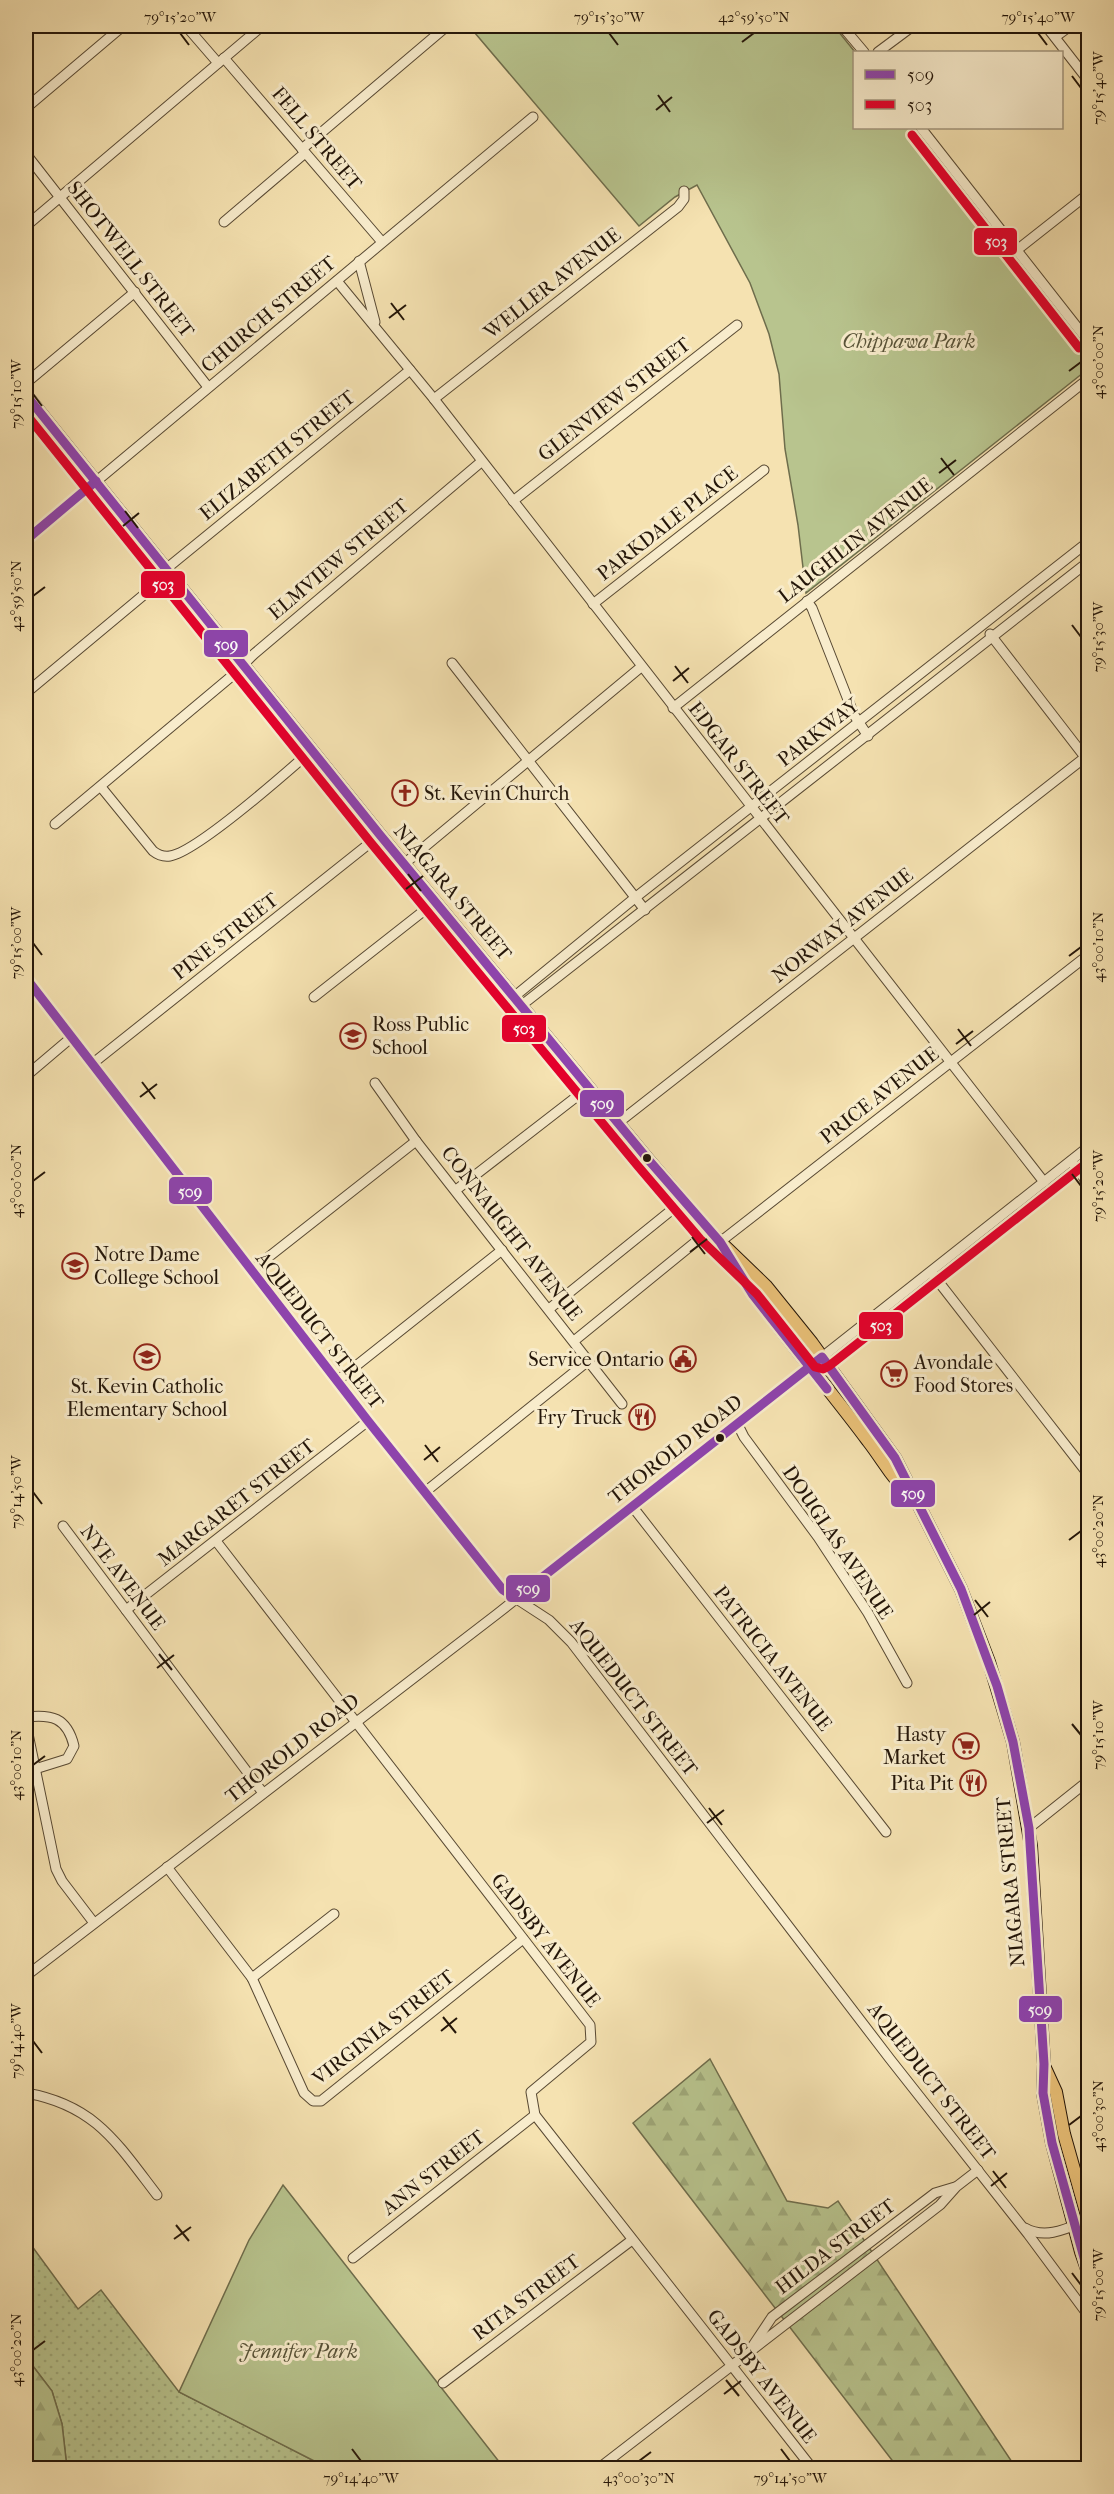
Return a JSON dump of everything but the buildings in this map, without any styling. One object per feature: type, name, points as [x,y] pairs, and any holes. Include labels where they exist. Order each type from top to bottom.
[{"type":"main road","name":"NIAGARA STREET","points":[[26,395],[380,835],[618,1123],[709,1231],[766,1286],[822,1357],[895,1458],[961,1589],[989,1662],[1012,1742],[1029,1828],[1044,2064],[1042,2093],[1074,2225],[1089,2272]]},
{"type":"main road","name":"NIAGARA STREET","points":[[720,1242],[753,1295],[869,1442],[894,1481],[916,1501]]},
{"type":"main road","name":"NIAGARA STREET","points":[[1044,2064],[1056,2092],[1064,2134],[1089,2219]]},
{"type":"street","points":[[26,108],[123,26]]},
{"type":"street","name":"FELL STREET","points":[[186,26],[221,60],[304,151],[382,242]]},
{"type":"street","points":[[26,226],[262,26]]},
{"type":"street","points":[[224,222],[447,26]]},
{"type":"street","points":[[842,26],[863,51]]},
{"type":"street","points":[[879,51],[913,26]]},
{"type":"street","points":[[1046,26],[1089,80]]},
{"type":"street","points":[[1055,37],[1070,26]]},
{"type":"street","name":"CHURCH STREET","points":[[26,540],[533,117]]},
{"type":"street","points":[[922,129],[1089,341]]},
{"type":"street","name":"SHOTWELL STREET","points":[[26,154],[208,387]]},
{"type":"street","name":"WELLER AVENUE","points":[[434,399],[678,207],[684,199],[684,191]]},
{"type":"street","points":[[1017,250],[1089,194]]},
{"type":"street","points":[[359,261],[378,327]]},
{"type":"street","name":"EDGAR STREET","points":[[337,281],[378,327],[1044,1182]]},
{"type":"street","points":[[26,383],[135,292]]},
{"type":"street","name":"GLENVIEW STREET","points":[[513,501],[737,325]]},
{"type":"street","name":"ELIZABETH STREET","points":[[26,693],[168,571],[410,370]]},
{"type":"street","name":"LAUGHLIN AVENUE","points":[[673,708],[1089,379]]},
{"type":"street","name":"ELMVIEW STREET","points":[[55,824],[482,462]]},
{"type":"street","name":"PARKDALE PLACE","points":[[593,604],[764,470]]},
{"type":"street","name":"PARKWAY","points":[[519,1001],[636,897],[1089,542]]},
{"type":"street","points":[[1080,549],[1089,561]]},
{"type":"street","name":"PARKWAY","points":[[519,1001],[645,910],[1089,561]]},
{"type":"street","points":[[807,601],[812,608],[858,722],[868,736]]},
{"type":"street","points":[[983,626],[1088,758]]},
{"type":"street","points":[[452,663],[645,910]]},
{"type":"street","points":[[404,864],[641,666]]},
{"type":"street","points":[[101,787],[148,845],[162,856],[172,856],[194,847],[312,750]]},
{"type":"street","name":"NORWAY AVENUE","points":[[618,1123],[1088,758]]},
{"type":"street","name":"PINE STREET","points":[[92,1064],[380,835]]},
{"type":"street","points":[[314,997],[435,902]]},
{"type":"street","name":"PRICE AVENUE","points":[[720,1242],[1089,955]]},
{"type":"street","name":"AQUEDUCT STREET","points":[[26,978],[368,1421],[503,1590],[549,1620],[571,1642],[1023,2227],[1088,2319]]},
{"type":"street","points":[[26,1076],[72,1037]]},
{"type":"street","name":"CONNAUGHT AVENUE","points":[[375,1083],[417,1141],[622,1404]]},
{"type":"street","points":[[456,1190],[589,1087]]},
{"type":"street","points":[[252,1270],[417,1141]]},
{"type":"street","name":"THOROLD ROAD","points":[[26,1976],[516,1598],[1089,1148]]},
{"type":"street","points":[[1071,1161],[1084,1178],[1089,1190]]},
{"type":"street","points":[[549,1309],[684,1200]]},
{"type":"street","points":[[574,1341],[709,1231]]},
{"type":"street","points":[[337,1381],[502,1250]]},
{"type":"street","points":[[931,1272],[1089,1474]]},
{"type":"street","points":[[425,1492],[588,1361]]},
{"type":"street","name":"MARGARET STREET","points":[[126,1610],[368,1421]]},
{"type":"street","name":"DOUGLAS AVENUE","points":[[737,1423],[744,1437],[818,1537],[868,1613],[907,1683]]},
{"type":"street","name":"PATRICIA AVENUE","points":[[632,1506],[886,1832]]},
{"type":"street","name":"NYE AVENUE","points":[[63,1527],[263,1793]]},
{"type":"street","name":"GADSBY AVENUE","points":[[216,1541],[590,2025],[591,2042],[531,2092],[535,2115],[812,2469]]},
{"type":"street","points":[[26,1717],[46,1715],[58,1719],[71,1735],[74,1746],[67,1759],[35,1769]]},
{"type":"street","points":[[26,1724],[56,1869],[62,1881],[94,1923]]},
{"type":"street","points":[[1029,1828],[1089,1781]]},
{"type":"street","name":"VIRGINIA STREET","points":[[167,1866],[252,1978],[304,2093],[313,2101],[321,2101],[523,1939]]},
{"type":"street","points":[[252,1978],[334,1914]]},
{"type":"street","points":[[26,2093],[52,2099],[90,2117],[118,2145],[157,2195]]},
{"type":"street","name":"ANN STREET","points":[[353,2258],[535,2115]]},
{"type":"street","name":"HILDA STREET","points":[[599,2469],[940,2205],[956,2187],[978,2170]]},
{"type":"street","points":[[1023,2227],[1034,2233],[1045,2234],[1089,2219]]},
{"type":"street","name":"RITA STREET","points":[[443,2383],[632,2240]]},
{"type":"green space","name":"Chippawa Park","points":[[469,26],[834,26],[854,51],[853,129],[913,129],[1088,352],[1088,369],[806,593],[798,525],[785,449],[779,374],[769,334],[750,283],[697,185],[675,197],[639,226]]},
{"type":"green space","points":[[710,2059],[787,2201],[828,2208],[838,2201],[1016,2468],[898,2468],[633,2123]]},
{"type":"green space","name":"Jennifer Park","points":[[283,2185],[504,2468],[328,2468],[179,2392],[249,2240]]},
{"type":"green space","points":[[26,2238],[78,2309],[101,2290],[179,2392],[328,2468],[67,2468],[62,2424],[52,2391],[26,2357]]},
{"type":"green space","points":[[26,2357],[52,2391],[62,2424],[67,2468],[33,2468],[26,2455]]},
{"type":"transit line","name":"503","points":[[912,135],[1079,348]]},
{"type":"transit line","name":"509","points":[[26,395],[380,835],[646,1157],[720,1242],[753,1295],[827,1389]]},
{"type":"transit line","name":"503","points":[[26,414],[371,843],[637,1165],[700,1239],[757,1294],[815,1367],[823,1369],[829,1366],[1088,1162]]},
{"type":"transit line","name":"509","points":[[26,540],[96,481]]},
{"type":"transit line","name":"509","points":[[26,978],[368,1421],[503,1590],[516,1598],[822,1357],[895,1458],[961,1589],[997,1686],[1013,1742],[1029,1828],[1044,2064],[1043,2093],[1052,2143],[1088,2272]]},
{"type":"place","name":"St. Kevin Church","points":[[405,793]]},
{"type":"place","name":"Ross Public School","points":[[353,1036]]},
{"type":"place","name":"Notre Dame College School","points":[[75,1266]]},
{"type":"place","name":"St. Kevin Catholic Elementary School","points":[[147,1357]]},
{"type":"place","name":"Service Ontario","points":[[683,1359]]},
{"type":"place","name":"Avondale Food Stores","points":[[894,1374]]},
{"type":"place","name":"Fry Truck","points":[[642,1417]]},
{"type":"place","name":"Hasty Market","points":[[966,1746]]},
{"type":"place","name":"Pita Pit","points":[[973,1783]]}]
